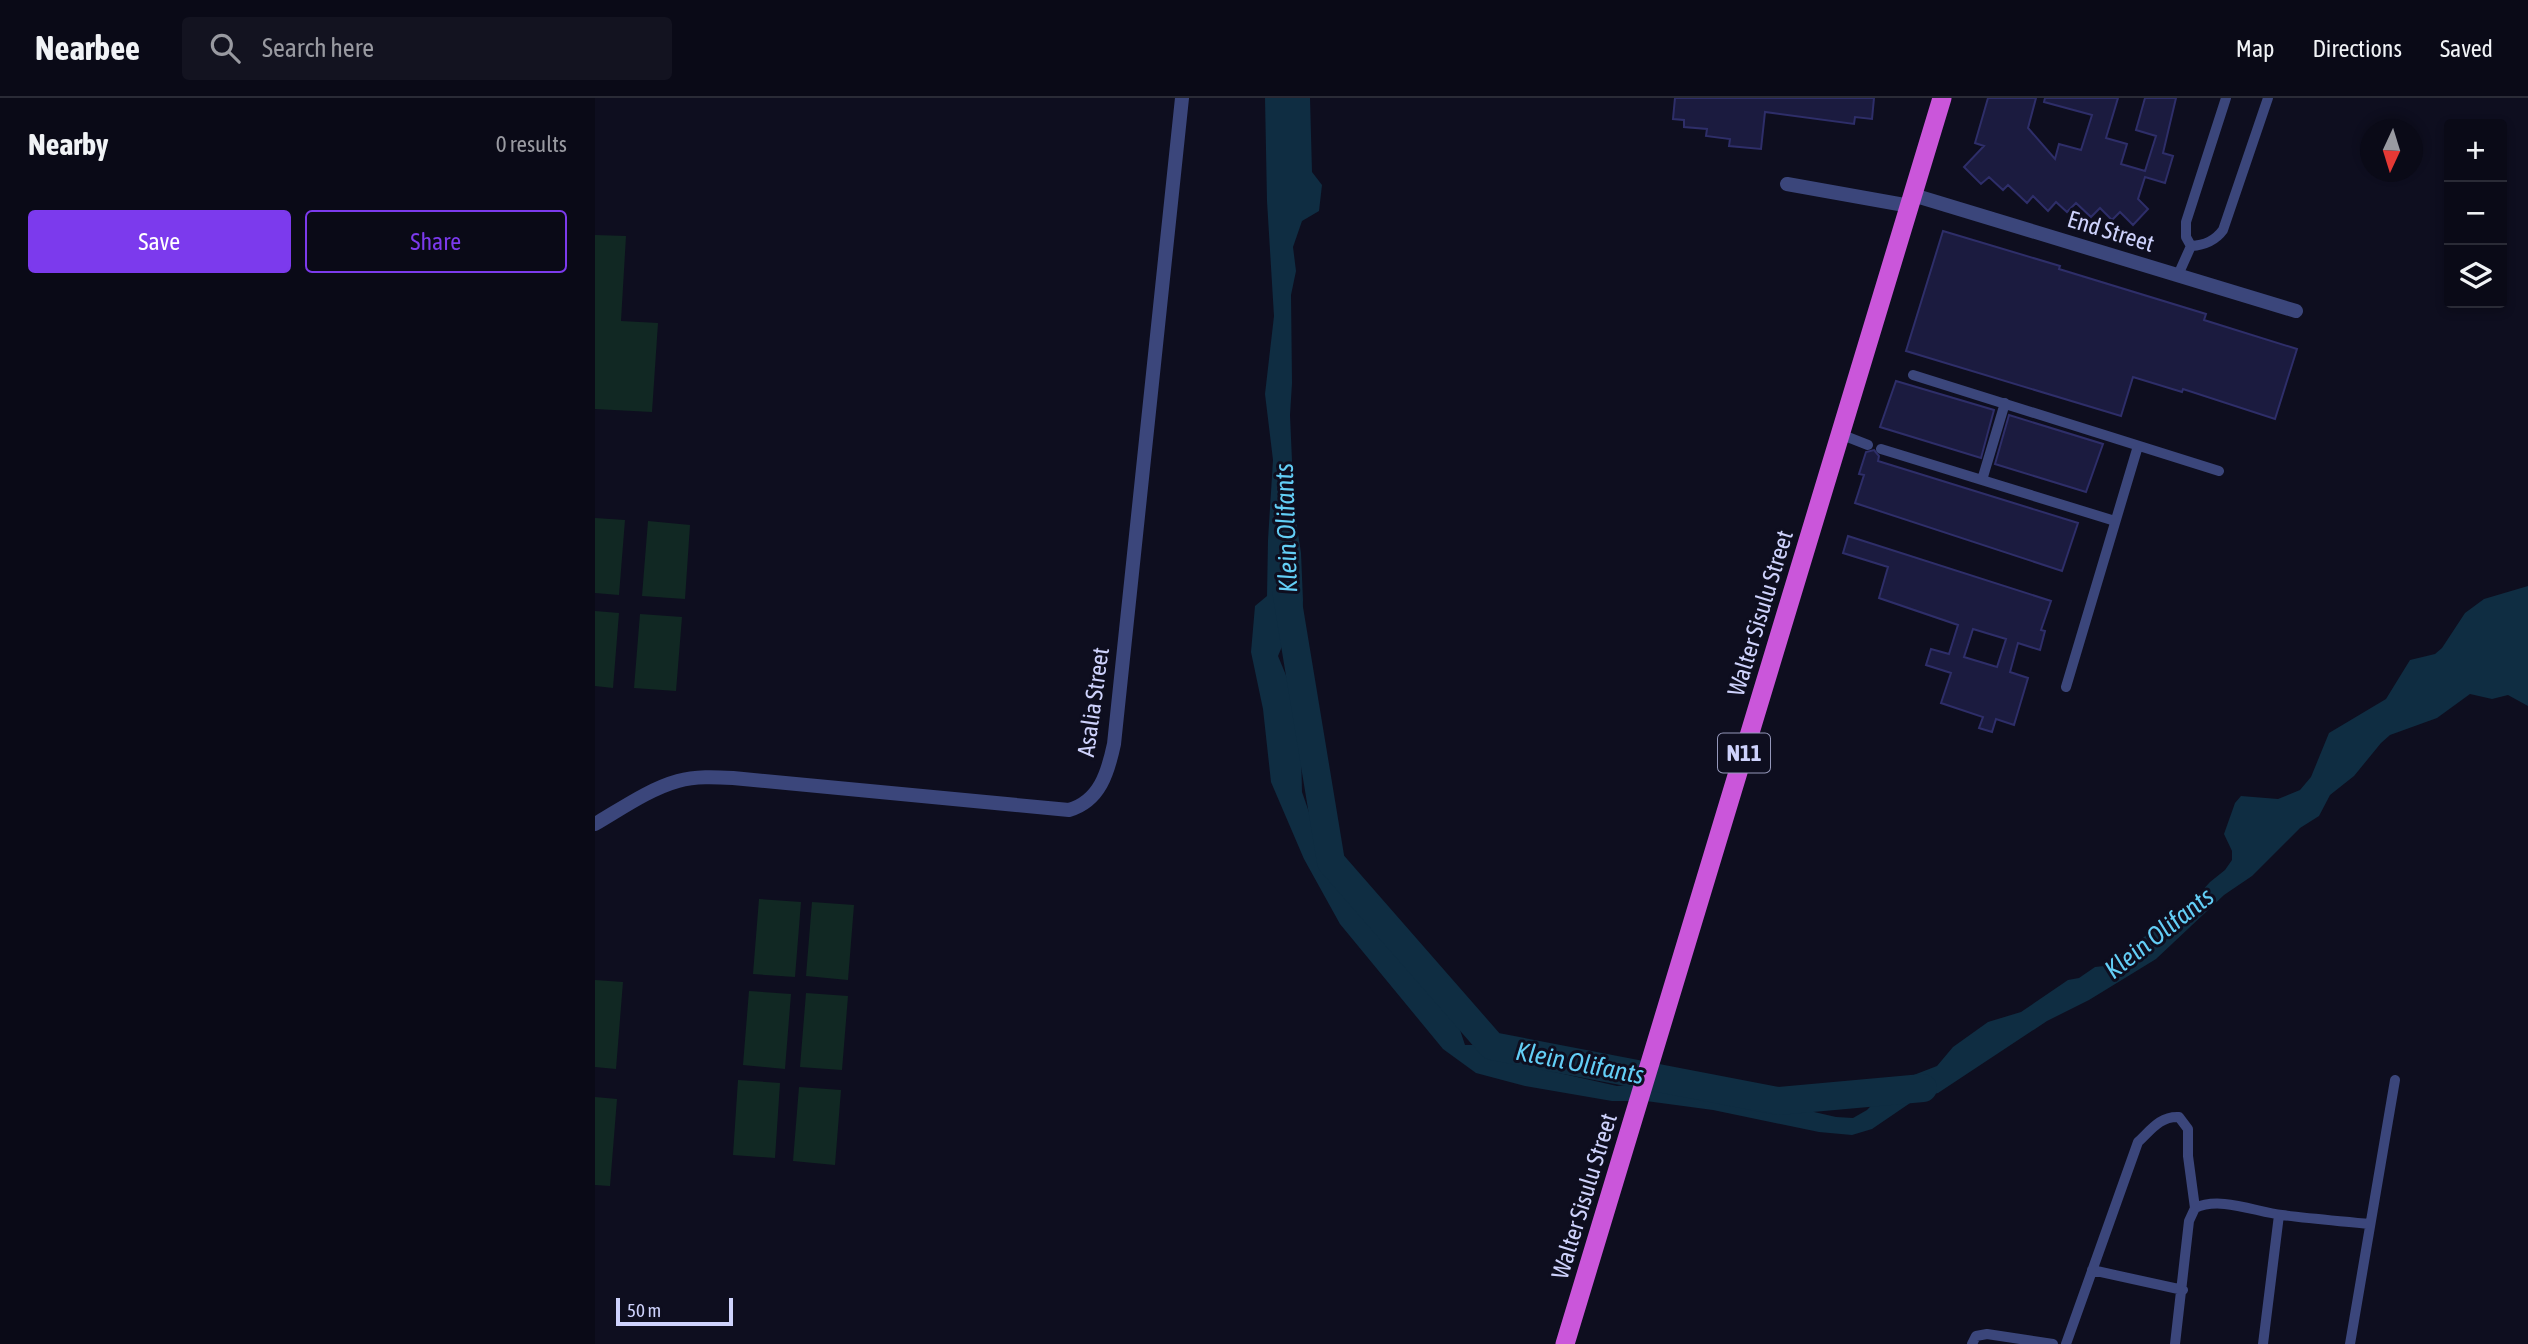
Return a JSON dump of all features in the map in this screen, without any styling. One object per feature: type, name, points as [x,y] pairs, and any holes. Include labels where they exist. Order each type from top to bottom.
[{"type":"highway","name":"Walter Sisulu Street","points":[[1565,1344],[1942,98]]},
{"type":"street","name":"Asalia Street","points":[[595,824],[677,781],[704,777],[1069,810],[1083,806],[1103,783],[1114,744],[1182,98]]},
{"type":"street","name":"End Street","points":[[1787,184],[1911,200],[2296,311]]},
{"type":"lane","points":[[2191,246],[2186,237],[2186,222],[2226,98]]},
{"type":"lane","points":[[2191,246],[2216,239],[2223,230],[2268,98]]},
{"type":"lane","points":[[2178,275],[2191,246]]},
{"type":"lane","points":[[1913,375],[2219,471]]},
{"type":"lane","points":[[1982,480],[2005,403]]},
{"type":"lane","points":[[1840,435],[1868,445]]},
{"type":"lane","points":[[2066,687],[2138,446]]},
{"type":"lane","points":[[1881,449],[2115,521]]},
{"type":"lane","points":[[2350,1344],[2395,1080]]},
{"type":"lane","points":[[2066,1344],[2138,1142],[2159,1121],[2169,1116],[2179,1117],[2188,1129],[2188,1156],[2195,1208],[2189,1221],[2175,1344]]},
{"type":"lane","points":[[2195,1208],[2202,1205],[2222,1205],[2279,1215],[2370,1224]]},
{"type":"lane","points":[[2263,1344],[2279,1215]]},
{"type":"lane","points":[[2092,1270],[2183,1290]]},
{"type":"lane","points":[[1972,1344],[1976,1336],[1987,1335],[2053,1344]]},
{"type":"green space","points":[[595,235],[626,236],[621,321],[658,323],[652,412],[595,409]]},
{"type":"green space","points":[[595,518],[625,520],[619,595],[595,593]]},
{"type":"green space","points":[[648,521],[690,525],[685,599],[642,596]]},
{"type":"green space","points":[[595,611],[619,613],[613,688],[595,686]]},
{"type":"green space","points":[[640,614],[682,617],[676,691],[634,688]]},
{"type":"green space","points":[[759,899],[801,902],[795,977],[753,974]]},
{"type":"green space","points":[[812,902],[854,905],[848,980],[806,976]]},
{"type":"green space","points":[[595,980],[623,982],[616,1069],[595,1067]]},
{"type":"green space","points":[[749,991],[791,994],[785,1069],[743,1065]]},
{"type":"green space","points":[[806,993],[848,996],[842,1070],[800,1067]]},
{"type":"green space","points":[[738,1080],[780,1083],[775,1158],[733,1155]]},
{"type":"green space","points":[[799,1087],[841,1090],[835,1165],[793,1161]]},
{"type":"green space","points":[[595,1097],[617,1099],[610,1186],[595,1185]]},
{"type":"water","points":[[1265,98],[1310,98],[1312,172],[1322,185],[1319,211],[1302,221],[1293,247],[1296,271],[1291,295],[1290,415],[1294,507],[1301,553],[1303,601],[1302,617],[1286,637],[1278,656],[1300,709],[1302,792],[1311,818],[1336,847],[1346,869],[1353,900],[1459,1027],[1465,1045],[1476,1045],[1537,1068],[1617,1086],[1652,1083],[1768,1108],[1801,1109],[1853,1118],[1867,1110],[1893,1083],[1937,1066],[1953,1047],[1988,1022],[2021,1012],[2068,980],[2079,978],[2095,967],[2104,966],[2191,903],[2232,860],[2232,851],[2224,834],[2235,803],[2241,796],[2278,799],[2300,790],[2311,777],[2329,733],[2386,699],[2410,660],[2435,654],[2442,648],[2465,613],[2484,599],[2528,586],[2528,706],[2508,695],[2492,699],[2470,694],[2437,718],[2390,735],[2354,776],[2330,795],[2319,816],[2300,828],[2252,876],[2224,895],[2156,959],[2089,1000],[2047,1021],[1938,1093],[1916,1099],[1872,1129],[1852,1135],[1819,1132],[1713,1110],[1646,1101],[1612,1101],[1525,1086],[1476,1073],[1443,1049],[1340,924],[1304,859],[1271,782],[1263,709],[1251,652],[1255,606],[1267,596],[1273,460],[1265,394],[1274,316],[1267,201]]},
{"type":"building","points":[[1675,98],[1874,98],[1872,119],[1855,117],[1854,124],[1765,112],[1761,149],[1729,146],[1730,139],[1706,136],[1707,129],[1684,127],[1684,120],[1673,119]]},
{"type":"building","points":[[1988,98],[2036,98],[2028,128],[2055,159],[2059,144],[2081,150],[2092,115],[2044,102],[2045,98],[2118,98],[2106,138],[2127,144],[2121,164],[2145,171],[2156,136],[2136,130],[2145,98],[2176,98],[2163,153],[2173,156],[2165,183],[2145,177],[2138,199],[2148,209],[2133,225],[2120,212],[2112,220],[2100,208],[2091,217],[2076,203],[2067,212],[2056,202],[2048,211],[2033,196],[2027,203],[2008,185],[2003,190],[1989,177],[1981,184],[1964,167],[1984,146],[1975,143]]},
{"type":"building","points":[[1943,231],[2206,314],[2204,320],[2297,349],[2275,419],[2183,389],[2182,392],[2133,377],[2121,416],[1906,351]]},
{"type":"building","points":[[1896,381],[1994,410],[1981,458],[1880,427]]},
{"type":"building","points":[[2009,415],[2103,444],[2086,492],[1995,464]]},
{"type":"building","points":[[1874,450],[1879,456],[1878,461],[2078,523],[2062,571],[1855,503],[1864,475],[1859,474],[1866,452]]},
{"type":"building","points":[[1848,536],[2051,601],[2041,630],[2045,631],[2040,650],[2018,643],[2010,672],[2028,678],[2014,725],[1996,719],[1992,732],[1979,728],[1983,717],[1941,703],[1951,673],[1926,665],[1931,649],[1949,654],[1958,625],[1879,598],[1888,567],[1843,553]],"holes":[[[1973,629],[2006,639],[1997,667],[1964,657]]]},
{"type":"waterway","name":"Klein Olifants","points":[[1286,590],[1331,862],[1492,1046],[1778,1101],[1923,1088]]}]
